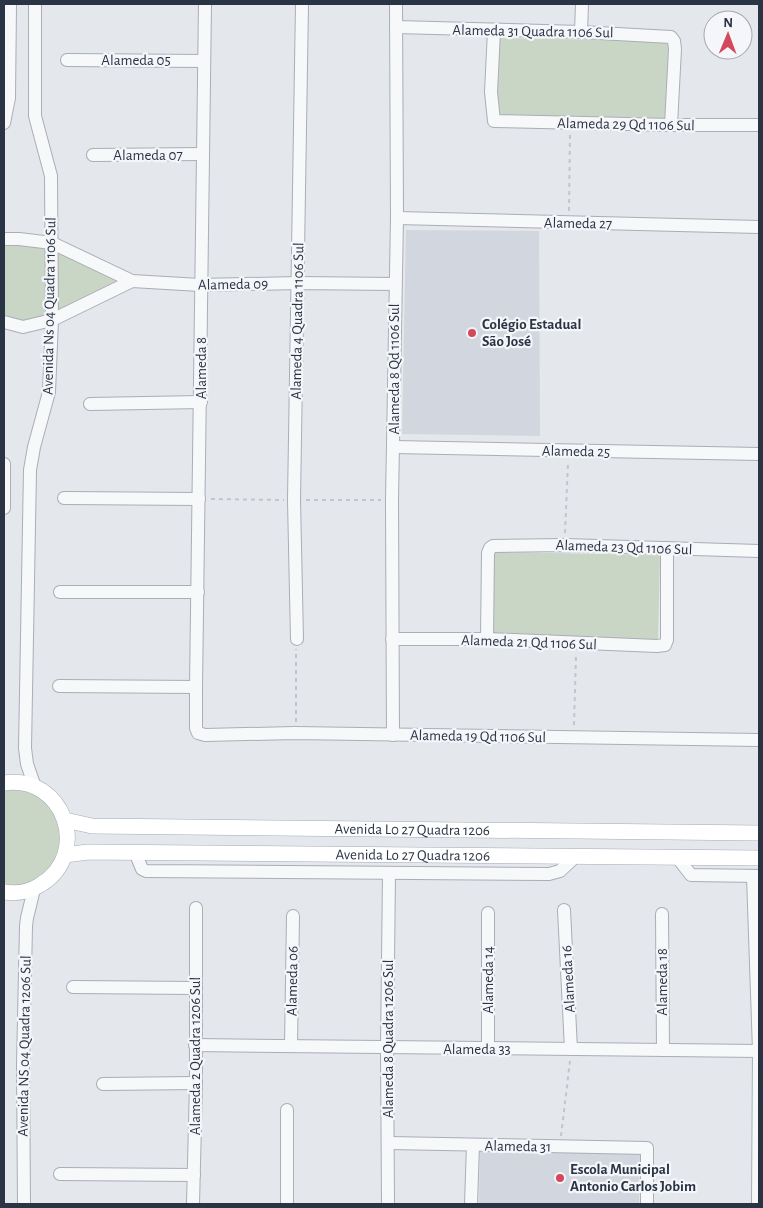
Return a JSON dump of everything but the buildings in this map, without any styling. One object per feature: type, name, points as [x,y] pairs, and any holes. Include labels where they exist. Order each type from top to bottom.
[{"type":"main road","points":[[4,784],[23,783],[36,787],[54,801],[61,810],[68,832],[65,855],[58,869],[48,881],[34,889],[23,892],[4,892]]},
{"type":"main road","name":"Avenida L0 27 Quadra 1206","points":[[65,820],[92,826],[759,833]]},
{"type":"main road","name":"Avenida Lo 27 Quadra 1206","points":[[65,855],[88,852],[135,852],[759,858]]},
{"type":"street","points":[[4,123],[9,98],[10,4]]},
{"type":"street","name":"Avenida Ns 04 Quadra 1106 Sul","points":[[35,4],[36,116],[51,176],[52,243],[52,320],[49,392],[34,447],[30,470],[25,748],[27,764],[36,787]]},
{"type":"street","name":"Alameda 8","points":[[198,733],[196,687],[205,4]]},
{"type":"street","name":"Alameda 4 Quadra 1106 Sul","points":[[296,639],[294,500],[302,4]]},
{"type":"street","name":"Alameda 8 Qd 1106 Sul","points":[[393,735],[392,500],[397,218],[396,4]]},
{"type":"street","points":[[581,32],[582,4]]},
{"type":"street","name":"Alameda 31 Quadra 1106 Sul","points":[[396,27],[581,32],[671,37],[674,41],[675,49],[671,125]]},
{"type":"street","name":"Alameda 29 Qd 1106 Sul","points":[[494,31],[491,92],[494,121],[759,125]]},
{"type":"street","name":"Alameda 05","points":[[68,60],[204,60]]},
{"type":"street","name":"Alameda 07","points":[[93,155],[203,154]]},
{"type":"street","name":"Alameda 27","points":[[397,218],[569,224],[759,227]]},
{"type":"street","points":[[4,239],[52,243],[132,281]]},
{"type":"street","points":[[4,322],[23,326],[52,320],[132,281]]},
{"type":"street","name":"Alameda 09","points":[[132,281],[200,285],[395,284]]},
{"type":"street","points":[[90,404],[201,402]]},
{"type":"street","name":"Alameda 25","points":[[394,447],[759,454]]},
{"type":"street","points":[[4,464],[4,508]]},
{"type":"street","points":[[64,498],[199,500]]},
{"type":"street","name":"Alameda 23 Qd 1106 Sul","points":[[487,640],[488,553],[493,546],[565,545],[759,551]]},
{"type":"street","name":"Alameda 21 Qd 1106 Sul","points":[[392,639],[665,645],[667,640],[668,548]]},
{"type":"street","points":[[60,592],[198,592]]},
{"type":"street","points":[[59,686],[196,687]]},
{"type":"street","name":"Alameda 19 Qd 1106 Sul","points":[[198,733],[205,735],[295,733],[759,740]]},
{"type":"street","points":[[135,852],[142,869],[146,871],[389,874],[549,874],[560,871],[576,856]]},
{"type":"street","points":[[319,854],[320,873]]},
{"type":"street","points":[[350,854],[350,873]]},
{"type":"street","points":[[677,857],[691,875],[756,876],[759,1051],[758,1204]]},
{"type":"street","name":"Alameda 8 Quadra 1206 Sul","points":[[388,1204],[389,874]]},
{"type":"street","name":"Avenida NS 04 Quadra 1206 Sul","points":[[24,1204],[23,1066],[26,918],[34,889]]},
{"type":"street","name":"Alameda 2 Quadra 1206 Sul","points":[[194,1204],[196,908]]},
{"type":"street","name":"Alameda 16","points":[[564,910],[571,1049]]},
{"type":"street","name":"Alameda 14","points":[[488,912],[488,1048]]},
{"type":"street","name":"Alameda 18","points":[[662,914],[663,1050]]},
{"type":"street","name":"Alameda 06","points":[[291,1046],[293,916]]},
{"type":"street","points":[[73,987],[196,988]]},
{"type":"street","name":"Alameda 33","points":[[195,1045],[387,1049],[488,1048],[759,1051]]},
{"type":"street","points":[[103,1084],[196,1083]]},
{"type":"street","points":[[287,1110],[287,1204]]},
{"type":"street","name":"Alameda 31","points":[[389,1143],[647,1148],[647,1204]]},
{"type":"street","points":[[471,1204],[473,1145]]},
{"type":"street","points":[[60,1174],[194,1175]]},
{"type":"path","points":[[569,224],[570,123]]},
{"type":"path","points":[[565,545],[568,451]]},
{"type":"path","points":[[295,733],[296,639]]},
{"type":"path","points":[[574,737],[576,643]]},
{"type":"path","points":[[560,1147],[571,1049]]},
{"type":"shaded area","name":"Colégio Estadual São José","points":[[406,230],[539,231],[540,436],[402,434]]},
{"type":"shaded area","name":"Escola Municipal Antonio Carlos Jobim","points":[[480,1149],[640,1152],[639,1204],[479,1204]]},
{"type":"green space","points":[[499,38],[668,41],[667,121],[497,118]]},
{"type":"green space","points":[[4,239],[34,240],[132,281],[23,327],[4,320]]},
{"type":"green space","points":[[494,552],[660,555],[658,640],[492,636]]},
{"type":"green space","points":[[4,785],[35,787],[61,810],[65,855],[34,889],[4,891]]},
{"type":"place","name":"Colégio Estadual São José","points":[[472,333]]},
{"type":"place","name":"Escola Municipal Antonio Carlos Jobim","points":[[560,1178]]}]
